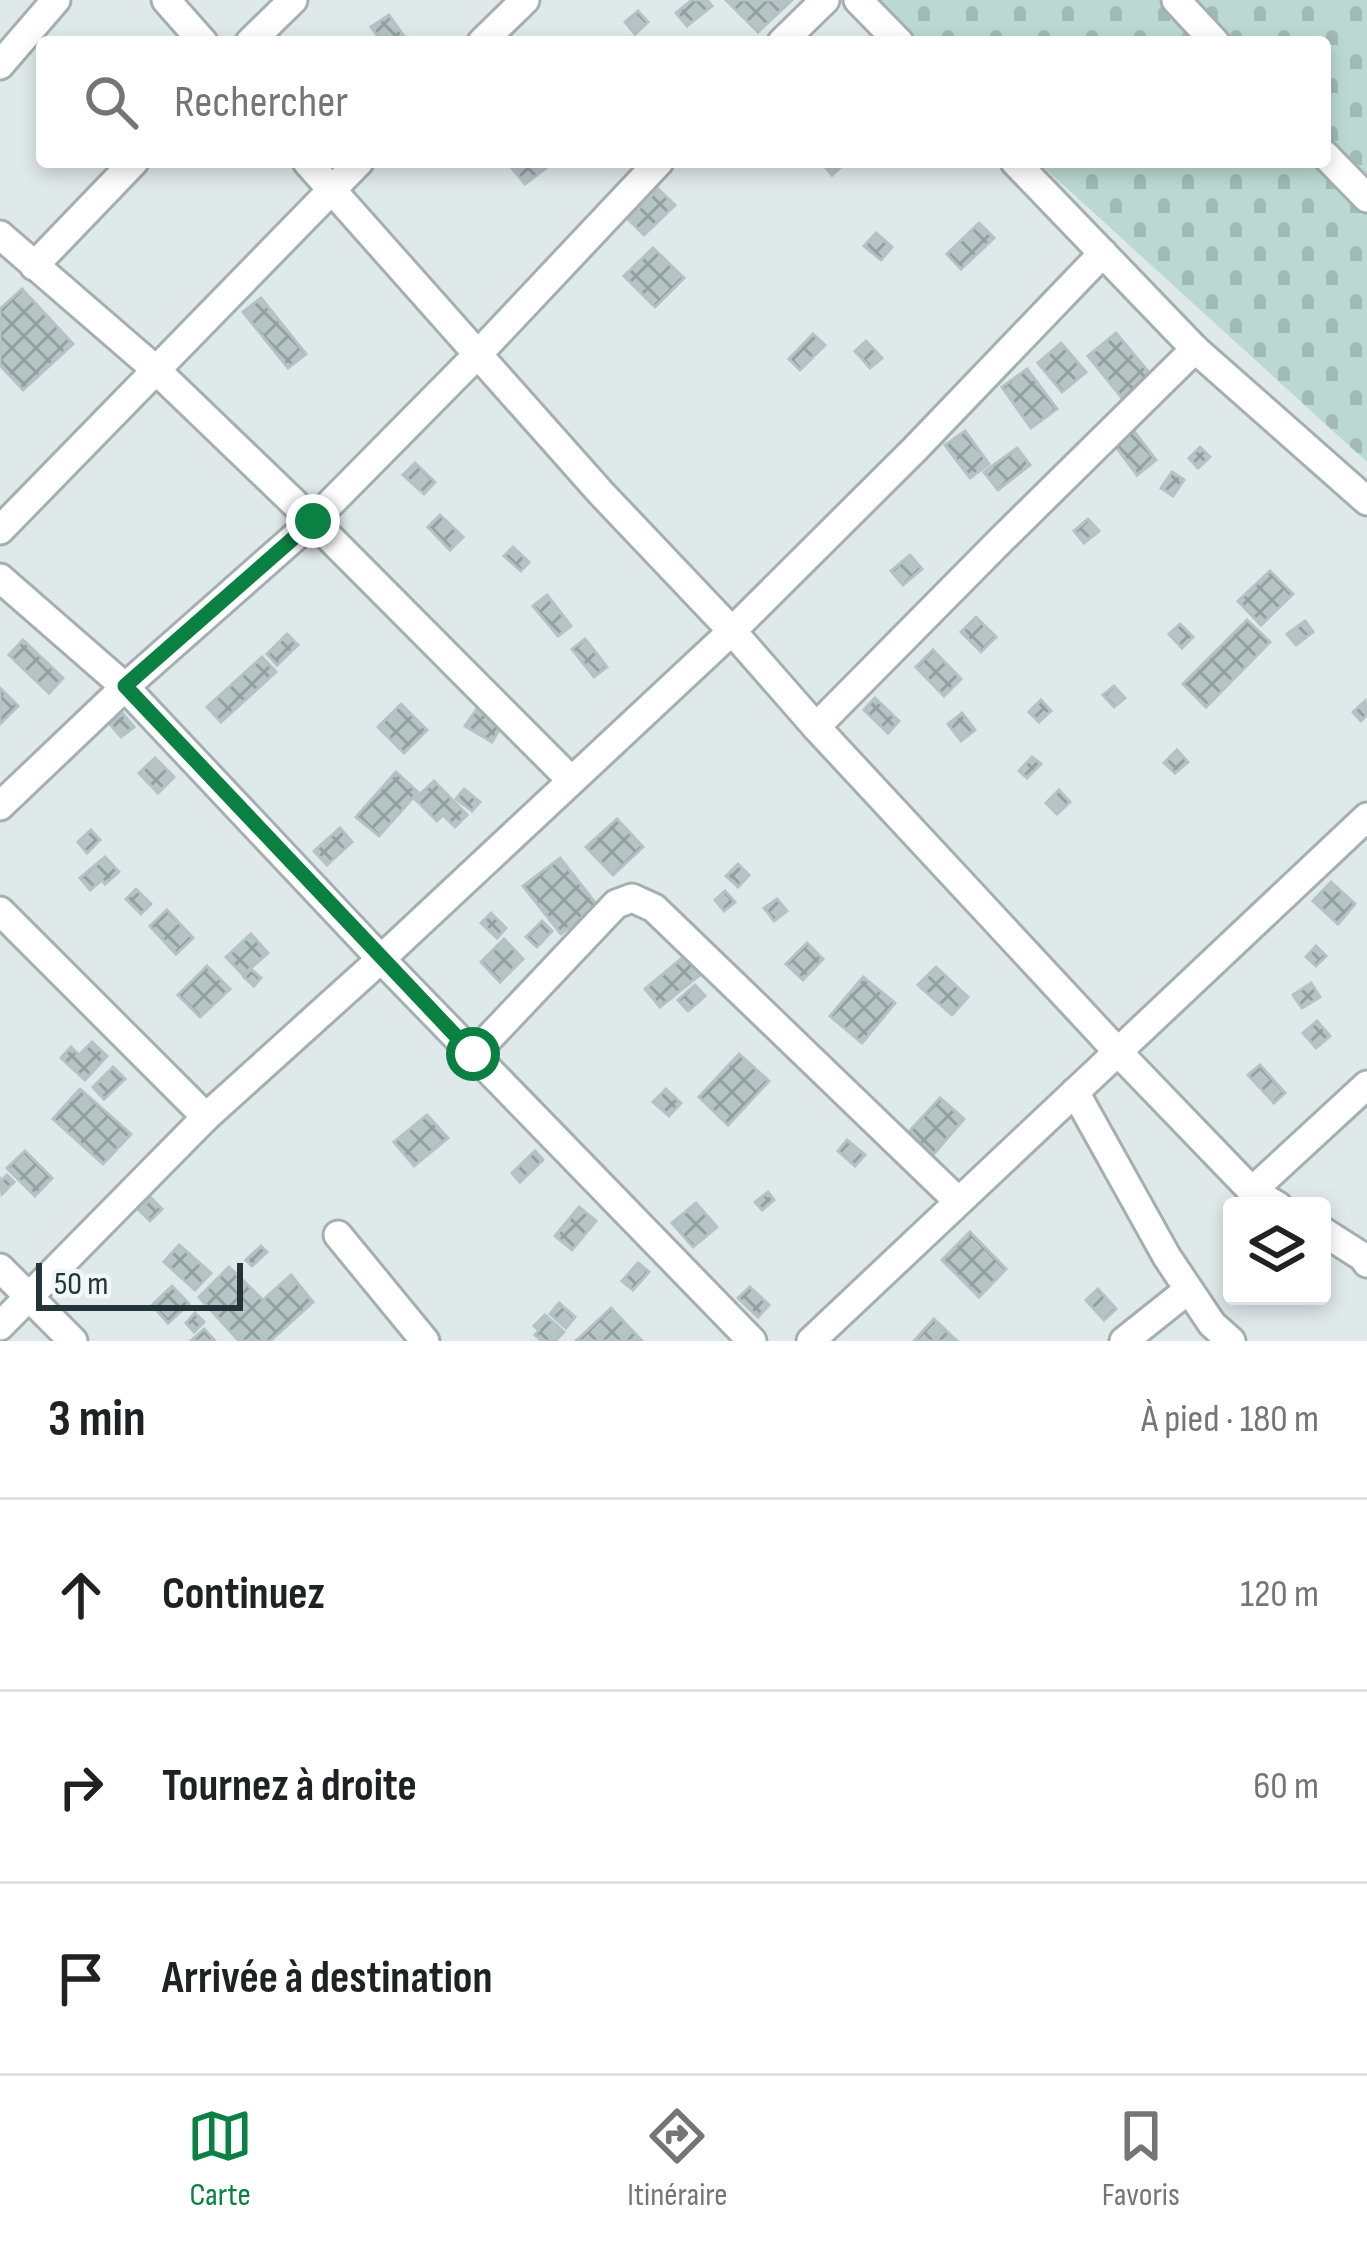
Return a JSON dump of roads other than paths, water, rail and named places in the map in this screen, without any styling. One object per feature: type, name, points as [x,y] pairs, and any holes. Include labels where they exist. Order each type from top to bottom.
[{"type":"street","points":[[0,64],[56,0]]},
{"type":"street","points":[[166,0],[198,36]]},
{"type":"street","points":[[256,36],[293,0]]},
{"type":"street","points":[[488,36],[525,0]]},
{"type":"street","points":[[788,36],[825,0]]},
{"type":"street","points":[[858,0],[892,36]]},
{"type":"street","points":[[1176,0],[1209,36]]},
{"type":"street","points":[[1331,161],[1367,198]]},
{"type":"street","points":[[34,266],[128,168]]},
{"type":"street","points":[[312,168],[601,493],[1118,1052],[1261,1197]]},
{"type":"street","points":[[0,530],[353,168]]},
{"type":"street","points":[[0,806],[125,686],[313,521],[653,168]]},
{"type":"street","points":[[1021,168],[1195,350],[1367,501]]},
{"type":"street","points":[[0,235],[155,369],[571,780]]},
{"type":"street","points":[[0,1326],[206,1117],[732,631],[1103,253]]},
{"type":"street","points":[[817,727],[1195,350]]},
{"type":"street","points":[[0,578],[125,686],[381,959],[752,1341]]},
{"type":"street","points":[[812,1341],[1367,817]]},
{"type":"street","points":[[473,1054],[616,904],[632,898],[654,908],[958,1201]]},
{"type":"street","points":[[0,911],[206,1117]]},
{"type":"street","points":[[1252,1192],[1367,1085]]},
{"type":"street","points":[[1075,1092],[1188,1290],[1231,1341]]},
{"type":"street","points":[[338,1235],[425,1341]]},
{"type":"street","points":[[1331,1237],[1367,1263]]},
{"type":"street","points":[[0,1268],[73,1341]]},
{"type":"street","points":[[1124,1341],[1188,1290]]}]
